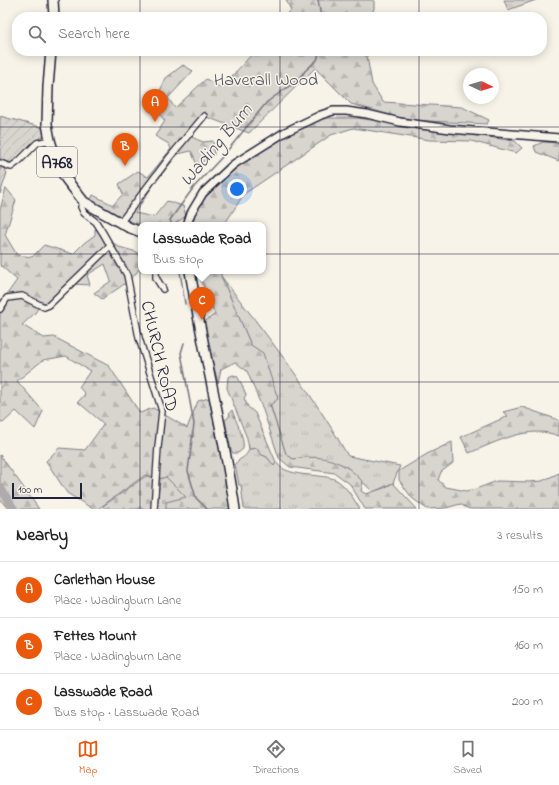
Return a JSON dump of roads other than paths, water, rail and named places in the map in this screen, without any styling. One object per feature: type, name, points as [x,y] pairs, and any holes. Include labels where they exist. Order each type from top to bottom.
[{"type":"main road","points":[[53,0],[54,12]]},
{"type":"main road","name":"A768","points":[[51,56],[47,124],[57,164],[66,179],[84,202],[138,231]]},
{"type":"main road","points":[[190,274],[198,320],[228,459],[235,509]]},
{"type":"street","points":[[188,222],[191,213],[203,193],[234,164],[286,132],[321,115],[333,111],[346,110],[400,122],[450,128],[559,138]]},
{"type":"street","points":[[120,222],[204,116]]},
{"type":"street","points":[[0,163],[11,167],[37,143],[50,140]]},
{"type":"street","name":"CHURCH ROAD","points":[[84,202],[81,207],[84,213],[96,222],[127,275],[140,338],[162,411],[154,509]]},
{"type":"street","points":[[0,309],[7,298],[22,296],[44,307],[49,305],[110,246]]},
{"type":"street","points":[[156,274],[156,278],[163,289]]},
{"type":"waterway","name":"Wading Burn","points":[[318,0],[320,12]]},
{"type":"waterway","name":"Wading Burn","points":[[171,222],[170,220],[194,187],[223,156],[267,102],[299,79],[317,60],[318,56]]},
{"type":"waterway","name":"Wading Burn","points":[[180,274],[185,304]]},
{"type":"waterway","name":"Wading Burn","points":[[184,343],[181,353],[194,424],[188,471],[196,498],[207,509]]},
{"type":"waterway","points":[[0,487],[14,509]]},
{"type":"place","name":"Carlethan House","points":[[155,122]]},
{"type":"place","name":"Fettes Mount","points":[[125,166]]},
{"type":"place","name":"Lasswade Road","points":[[202,320]]},
{"type":"park label","name":"Haverall Wood","points":[[266,79]]}]
